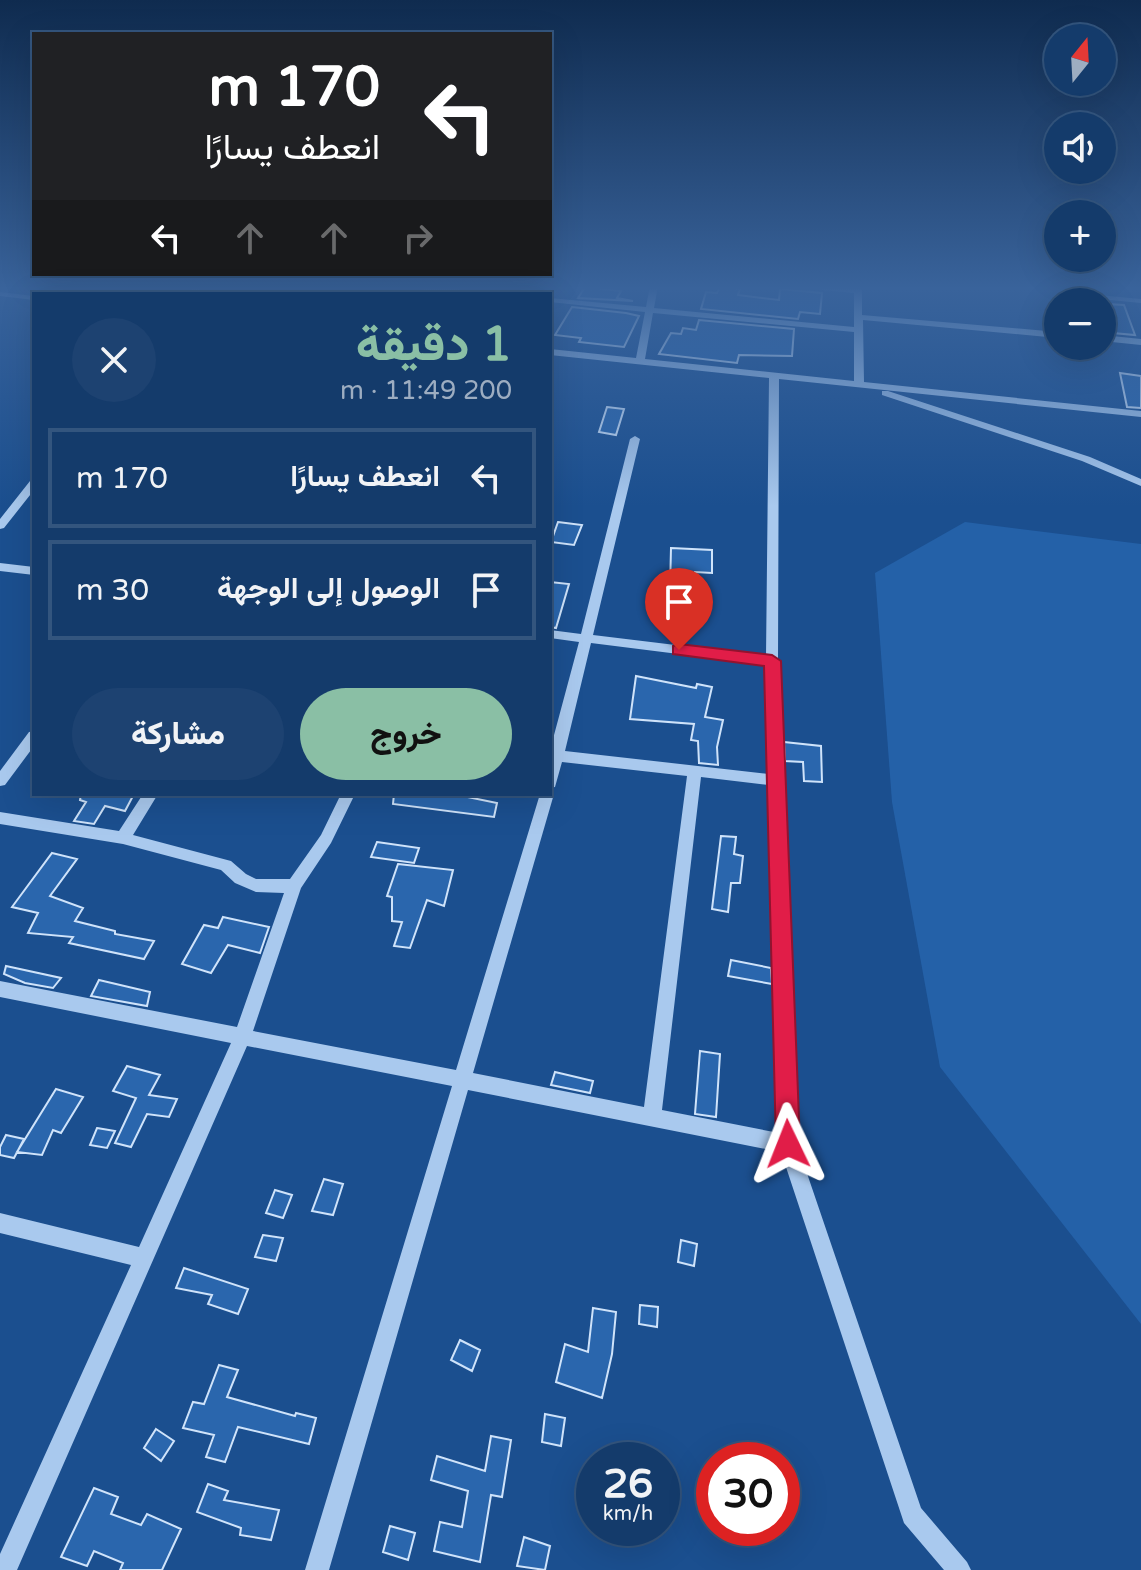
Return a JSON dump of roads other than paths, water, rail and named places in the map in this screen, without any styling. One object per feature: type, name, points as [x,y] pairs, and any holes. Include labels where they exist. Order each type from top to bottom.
[{"type":"street","points":[[623,359],[1141,414]]},
{"type":"street","points":[[859,359],[859,384]]},
{"type":"street","points":[[774,375],[772,661],[788,1144],[912,1515],[959,1570]]},
{"type":"street","points":[[859,384],[1086,459],[1141,483]]},
{"type":"street","points":[[635,439],[586,638],[553,755],[776,780]]},
{"type":"street","points":[[0,526],[32,486]]},
{"type":"street","points":[[0,567],[32,571]]},
{"type":"street","points":[[552,634],[772,661]]},
{"type":"street","points":[[0,781],[32,739]]},
{"type":"street","points":[[652,1117],[695,771]]},
{"type":"street","points":[[123,838],[150,796]]},
{"type":"street","points":[[5,1570],[242,1037],[294,885],[326,839],[347,796]]},
{"type":"street","points":[[317,1570],[546,796]]},
{"type":"street","points":[[0,818],[123,838],[226,865],[236,877],[265,889],[294,885]]},
{"type":"street","points":[[0,989],[788,1144]]},
{"type":"street","points":[[0,1223],[144,1258]]}]
